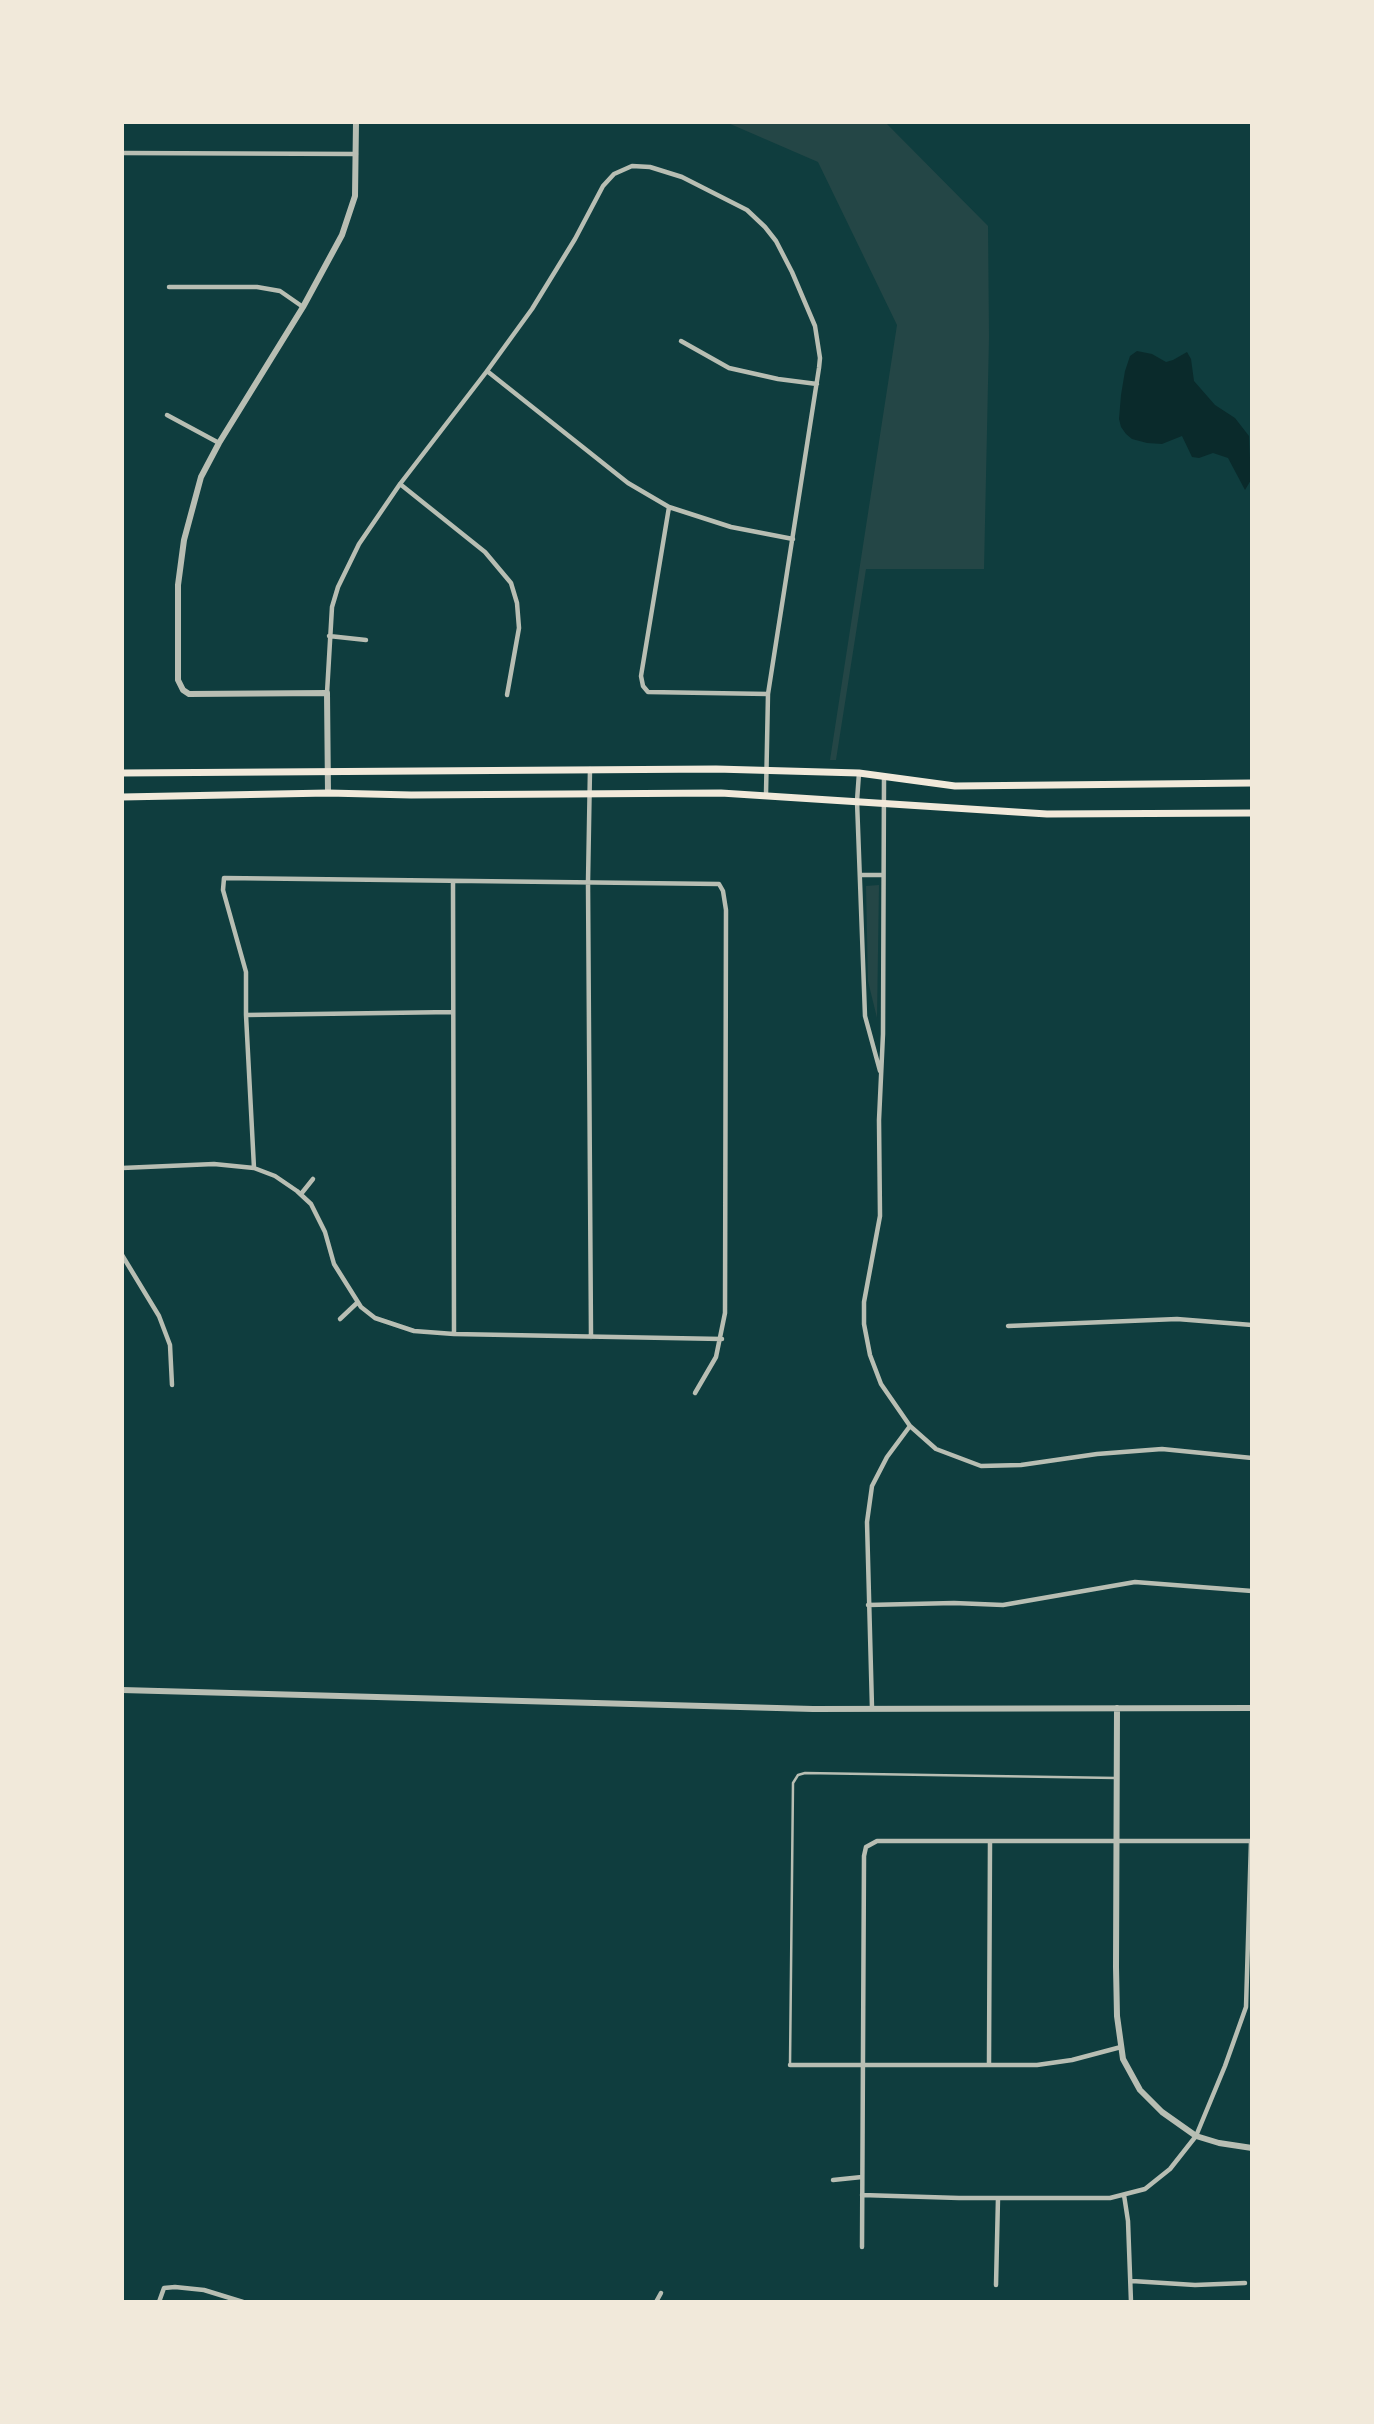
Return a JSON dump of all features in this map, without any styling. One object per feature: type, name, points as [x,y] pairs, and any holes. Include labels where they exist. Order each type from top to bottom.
[{"type":"main road","points":[[122,773],[590,768],[859,774],[955,786],[1251,783]]},
{"type":"main road","points":[[122,797],[328,793],[766,794],[1047,814],[1251,813]]},
{"type":"street","points":[[327,693],[189,694],[183,690],[178,680],[178,585],[184,540],[201,477],[303,307],[346,226],[355,195],[356,122]]},
{"type":"street","points":[[122,153],[356,153]]},
{"type":"street","points":[[328,793],[328,636],[338,587],[359,544],[400,484],[532,309],[575,239],[603,186],[614,174],[632,166],[650,167],[682,177],[747,210],[776,241],[815,326],[820,358],[817,384],[768,694],[766,794]]},
{"type":"street","points":[[169,287],[257,287],[280,291],[303,307]]},
{"type":"street","points":[[681,341],[729,368],[817,384]]},
{"type":"street","points":[[487,371],[628,483],[669,507],[731,527],[793,539]]},
{"type":"street","points":[[167,415],[219,443]]},
{"type":"street","points":[[400,484],[485,552],[511,583],[517,603],[519,628],[507,695]]},
{"type":"street","points":[[669,507],[641,676],[643,686],[648,692],[768,694]]},
{"type":"street","points":[[328,636],[366,640]]},
{"type":"street","points":[[590,768],[588,882],[591,1337]]},
{"type":"street","points":[[859,774],[857,801],[865,1016],[881,1075]]},
{"type":"street","points":[[884,777],[880,1216],[864,1302],[864,1324],[870,1354],[881,1384],[909,1426],[936,1449],[981,1466],[1021,1465],[1097,1454],[1162,1449],[1251,1458]]},
{"type":"street","points":[[860,875],[883,875]]},
{"type":"street","points":[[254,1168],[246,972],[223,890],[224,878],[453,883],[719,884],[726,909],[725,1313],[722,1339],[716,1357],[695,1393]]},
{"type":"street","points":[[453,883],[454,1334]]},
{"type":"street","points":[[246,1015],[453,1012]]},
{"type":"street","points":[[122,1168],[214,1164],[254,1168],[275,1176],[311,1204],[324,1232],[334,1264],[358,1302],[374,1318],[414,1331],[722,1339]]},
{"type":"street","points":[[301,1194],[313,1179]]},
{"type":"street","points":[[122,1255],[159,1316],[170,1345],[172,1385]]},
{"type":"street","points":[[340,1320],[358,1302]]},
{"type":"street","points":[[1008,1326],[1177,1319],[1251,1325]]},
{"type":"street","points":[[872,1708],[867,1522],[872,1486],[887,1457],[909,1426]]},
{"type":"street","points":[[868,1605],[1003,1605],[1135,1582],[1251,1591]]},
{"type":"street","points":[[122,1690],[872,1708],[1251,1708]]},
{"type":"street","points":[[1117,1708],[1116,1967],[1123,2059],[1140,2090],[1162,2112],[1196,2136],[1251,2148]]},
{"type":"street","points":[[862,2195],[1110,2198],[1146,2189],[1170,2169],[1196,2136],[1246,2007],[1250,1965],[1251,1841],[877,1841],[866,1847],[862,2064],[862,2177],[862,2195],[862,2247]]},
{"type":"street","points":[[989,2063],[990,1841]]},
{"type":"street","points":[[790,2065],[1037,2065],[1072,2060],[1121,2047]]},
{"type":"street","points":[[833,2180],[862,2177]]},
{"type":"street","points":[[1124,2195],[1132,2281],[1131,2301]]},
{"type":"street","points":[[996,2285],[998,2198]]},
{"type":"street","points":[[1132,2281],[1195,2285],[1245,2283]]},
{"type":"street","points":[[159,2301],[164,2288],[175,2287],[204,2290],[243,2301]]},
{"type":"street","points":[[656,2301],[661,2293]]},
{"type":"lane","points":[[790,2065],[793,1783],[798,1775],[1116,1778]]},
{"type":"shaded area","points":[[728,123],[886,123],[988,226],[989,337],[984,569],[866,569],[836,760],[830,760],[897,325],[818,162]]},
{"type":"shaded area","points":[[1137,351],[1152,354],[1166,362],[1187,352],[1191,359],[1194,381],[1215,405],[1235,418],[1249,436],[1251,480],[1245,490],[1228,458],[1213,453],[1199,458],[1192,457],[1182,436],[1162,444],[1132,439],[1126,434],[1119,419],[1121,395],[1130,356]]},
{"type":"shaded area","points":[[879,885],[877,1018],[868,981],[866,886]]}]
